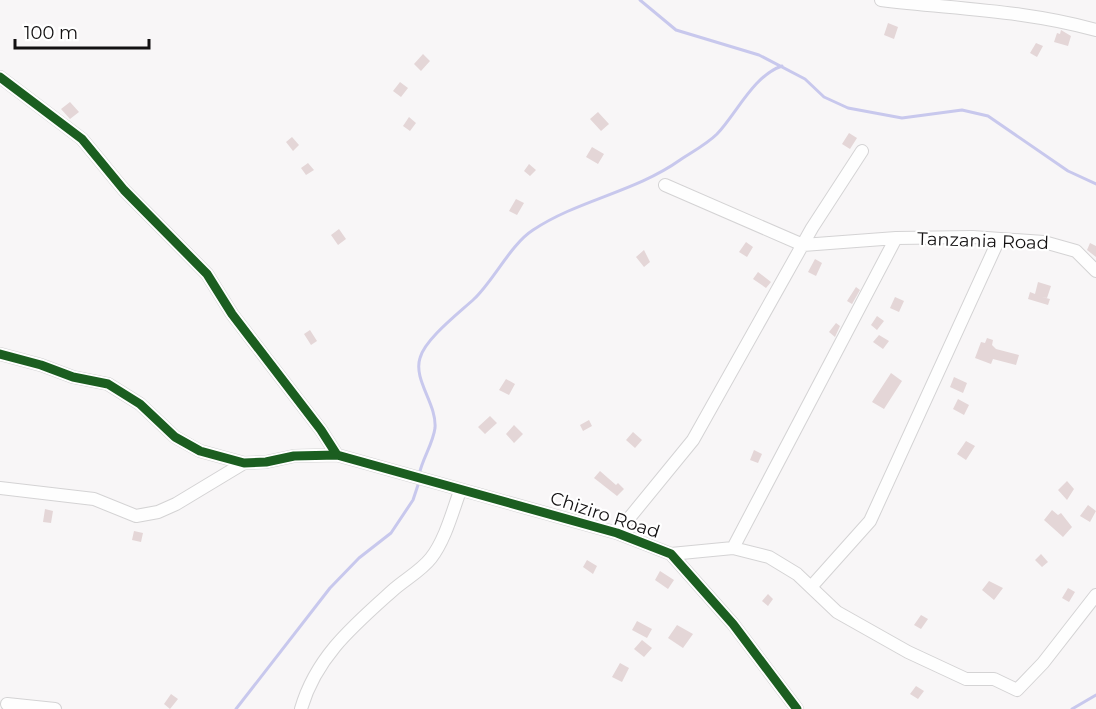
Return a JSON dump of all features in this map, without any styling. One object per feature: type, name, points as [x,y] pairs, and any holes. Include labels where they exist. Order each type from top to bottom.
[{"type":"street","points":[[881,0],[985,9],[1059,19],[1096,30]]},
{"type":"street","points":[[0,77],[82,139],[124,190],[207,274],[232,314],[321,430],[337,455]]},
{"type":"street","points":[[617,533],[693,440],[803,245],[862,151]]},
{"type":"street","points":[[665,185],[803,245]]},
{"type":"street","points":[[733,548],[896,238]]},
{"type":"street","name":"Tanzania Road","points":[[803,245],[896,238],[999,239],[1058,244],[1076,251],[1096,271]]},
{"type":"street","points":[[811,587],[870,521],[999,239]]},
{"type":"street","points":[[0,354],[41,365],[73,377],[108,384],[140,404],[175,437],[200,451],[244,463]]},
{"type":"street","name":"Chiziro Road","points":[[244,463],[266,462],[294,456],[337,455],[399,470],[460,491],[617,533],[671,554],[733,624],[797,709]]},
{"type":"street","points":[[0,488],[94,499],[136,516],[158,512],[176,504],[244,463]]},
{"type":"street","points":[[301,709],[307,687],[327,654],[393,590],[429,560],[438,549],[460,491]]},
{"type":"street","points":[[671,554],[733,548],[769,557],[797,574],[837,612],[937,666],[966,679],[994,679],[1017,690],[1043,663],[1096,595]]},
{"type":"street","points":[[7,704],[55,709]]},
{"type":"building","points":[[888,23],[898,27],[894,39],[884,35]]},
{"type":"building","points":[[1061,30],[1071,36],[1068,46],[1054,42],[1057,33],[1060,34]]},
{"type":"building","points":[[1036,43],[1043,46],[1037,57],[1030,53]]},
{"type":"building","points":[[423,54],[430,61],[421,71],[414,64]]},
{"type":"building","points":[[400,82],[408,88],[401,97],[393,91]]},
{"type":"building","points":[[70,102],[79,112],[70,119],[61,109]]},
{"type":"building","points":[[598,112],[609,124],[601,131],[590,119]]},
{"type":"building","points":[[409,117],[416,123],[410,131],[403,126]]},
{"type":"building","points":[[849,133],[857,138],[850,149],[842,144]]},
{"type":"building","points":[[292,137],[299,145],[293,151],[286,142]]},
{"type":"building","points":[[592,147],[604,154],[598,164],[586,157]]},
{"type":"building","points":[[308,163],[314,170],[306,175],[301,168]]},
{"type":"building","points":[[529,164],[536,170],[530,176],[524,171]]},
{"type":"building","points":[[516,199],[524,203],[517,215],[509,211]]},
{"type":"building","points":[[339,229],[346,239],[338,245],[331,235]]},
{"type":"building","points":[[746,242],[753,247],[747,257],[739,252]]},
{"type":"building","points":[[1090,243],[1096,246],[1096,257],[1087,250]]},
{"type":"building","points":[[644,250],[650,262],[644,267],[636,257]]},
{"type":"building","points":[[815,259],[822,263],[816,276],[808,272]]},
{"type":"building","points":[[758,272],[771,282],[766,288],[753,279]]},
{"type":"building","points":[[1038,282],[1051,286],[1047,298],[1042,297],[1050,299],[1048,305],[1028,299],[1030,292],[1035,294]]},
{"type":"building","points":[[856,287],[860,290],[852,304],[847,301]]},
{"type":"building","points":[[895,297],[904,301],[899,312],[890,308]]},
{"type":"building","points":[[877,316],[884,321],[877,330],[871,325]]},
{"type":"building","points":[[836,323],[840,326],[835,337],[829,332]]},
{"type":"building","points":[[310,330],[317,341],[311,345],[304,334]]},
{"type":"building","points":[[879,335],[889,341],[883,349],[873,342]]},
{"type":"building","points":[[987,338],[993,340],[992,345],[996,349],[1019,355],[1016,365],[993,359],[991,364],[975,358],[981,342],[985,343]]},
{"type":"building","points":[[891,373],[902,381],[884,409],[872,402]]},
{"type":"building","points":[[954,377],[967,383],[963,393],[950,387]]},
{"type":"building","points":[[506,379],[515,384],[509,395],[499,390]]},
{"type":"building","points":[[958,399],[969,405],[964,415],[953,409]]},
{"type":"building","points":[[490,416],[497,423],[485,434],[478,427]]},
{"type":"building","points":[[589,420],[592,426],[583,431],[580,425]]},
{"type":"building","points":[[514,425],[523,434],[514,443],[506,434]]},
{"type":"building","points":[[633,432],[642,440],[635,448],[626,440]]},
{"type":"building","points":[[966,441],[975,446],[966,460],[957,454]]},
{"type":"building","points":[[754,450],[762,454],[758,463],[750,460]]},
{"type":"building","points":[[600,471],[624,489],[617,496],[594,478]]},
{"type":"building","points":[[1067,481],[1074,489],[1067,500],[1058,490]]},
{"type":"building","points":[[1088,505],[1096,511],[1090,522],[1080,516]]},
{"type":"building","points":[[45,509],[53,511],[51,523],[43,522]]},
{"type":"building","points":[[1052,510],[1058,515],[1061,513],[1072,527],[1063,537],[1044,520]]},
{"type":"building","points":[[134,531],[143,533],[141,542],[132,540]]},
{"type":"building","points":[[1041,554],[1048,562],[1042,567],[1035,560]]},
{"type":"building","points":[[587,560],[597,566],[593,574],[583,567]]},
{"type":"building","points":[[660,571],[674,580],[668,589],[655,580]]},
{"type":"building","points":[[989,581],[1003,588],[994,600],[982,590]]},
{"type":"building","points":[[1068,588],[1075,592],[1069,602],[1062,598]]},
{"type":"building","points":[[768,594],[773,599],[768,606],[762,601]]},
{"type":"building","points":[[921,615],[928,619],[921,629],[914,625]]},
{"type":"building","points":[[637,621],[652,629],[647,638],[632,630]]},
{"type":"building","points":[[677,625],[693,634],[683,648],[668,638]]},
{"type":"building","points":[[642,640],[652,648],[644,657],[634,649]]},
{"type":"building","points":[[620,663],[629,668],[622,682],[612,677]]},
{"type":"building","points":[[916,686],[924,691],[918,699],[910,694]]},
{"type":"building","points":[[171,694],[178,699],[170,709],[164,704]]},
{"type":"waterway","points":[[640,0],[676,30],[759,55],[805,79],[824,97],[848,108],[902,118],[962,110],[988,116],[1068,171],[1096,184]]},
{"type":"waterway","points":[[419,475],[435,428],[433,410],[422,383],[419,366],[423,351],[435,335],[474,299],[525,236],[569,211],[663,171],[699,148],[717,134],[762,78],[782,66]]},
{"type":"waterway","points":[[236,709],[330,588],[359,558],[391,533],[413,500],[419,482]]},
{"type":"waterway","points":[[1072,709],[1096,695]]},
{"type":"cycle path","points":[[0,77],[82,139],[124,190],[207,274],[232,314],[321,430],[337,455]]},
{"type":"cycle path","points":[[0,354],[41,365],[73,377],[108,384],[140,404],[175,437],[200,451],[244,463],[266,462],[294,456],[337,455],[617,533],[671,554],[733,624],[797,709]]}]
